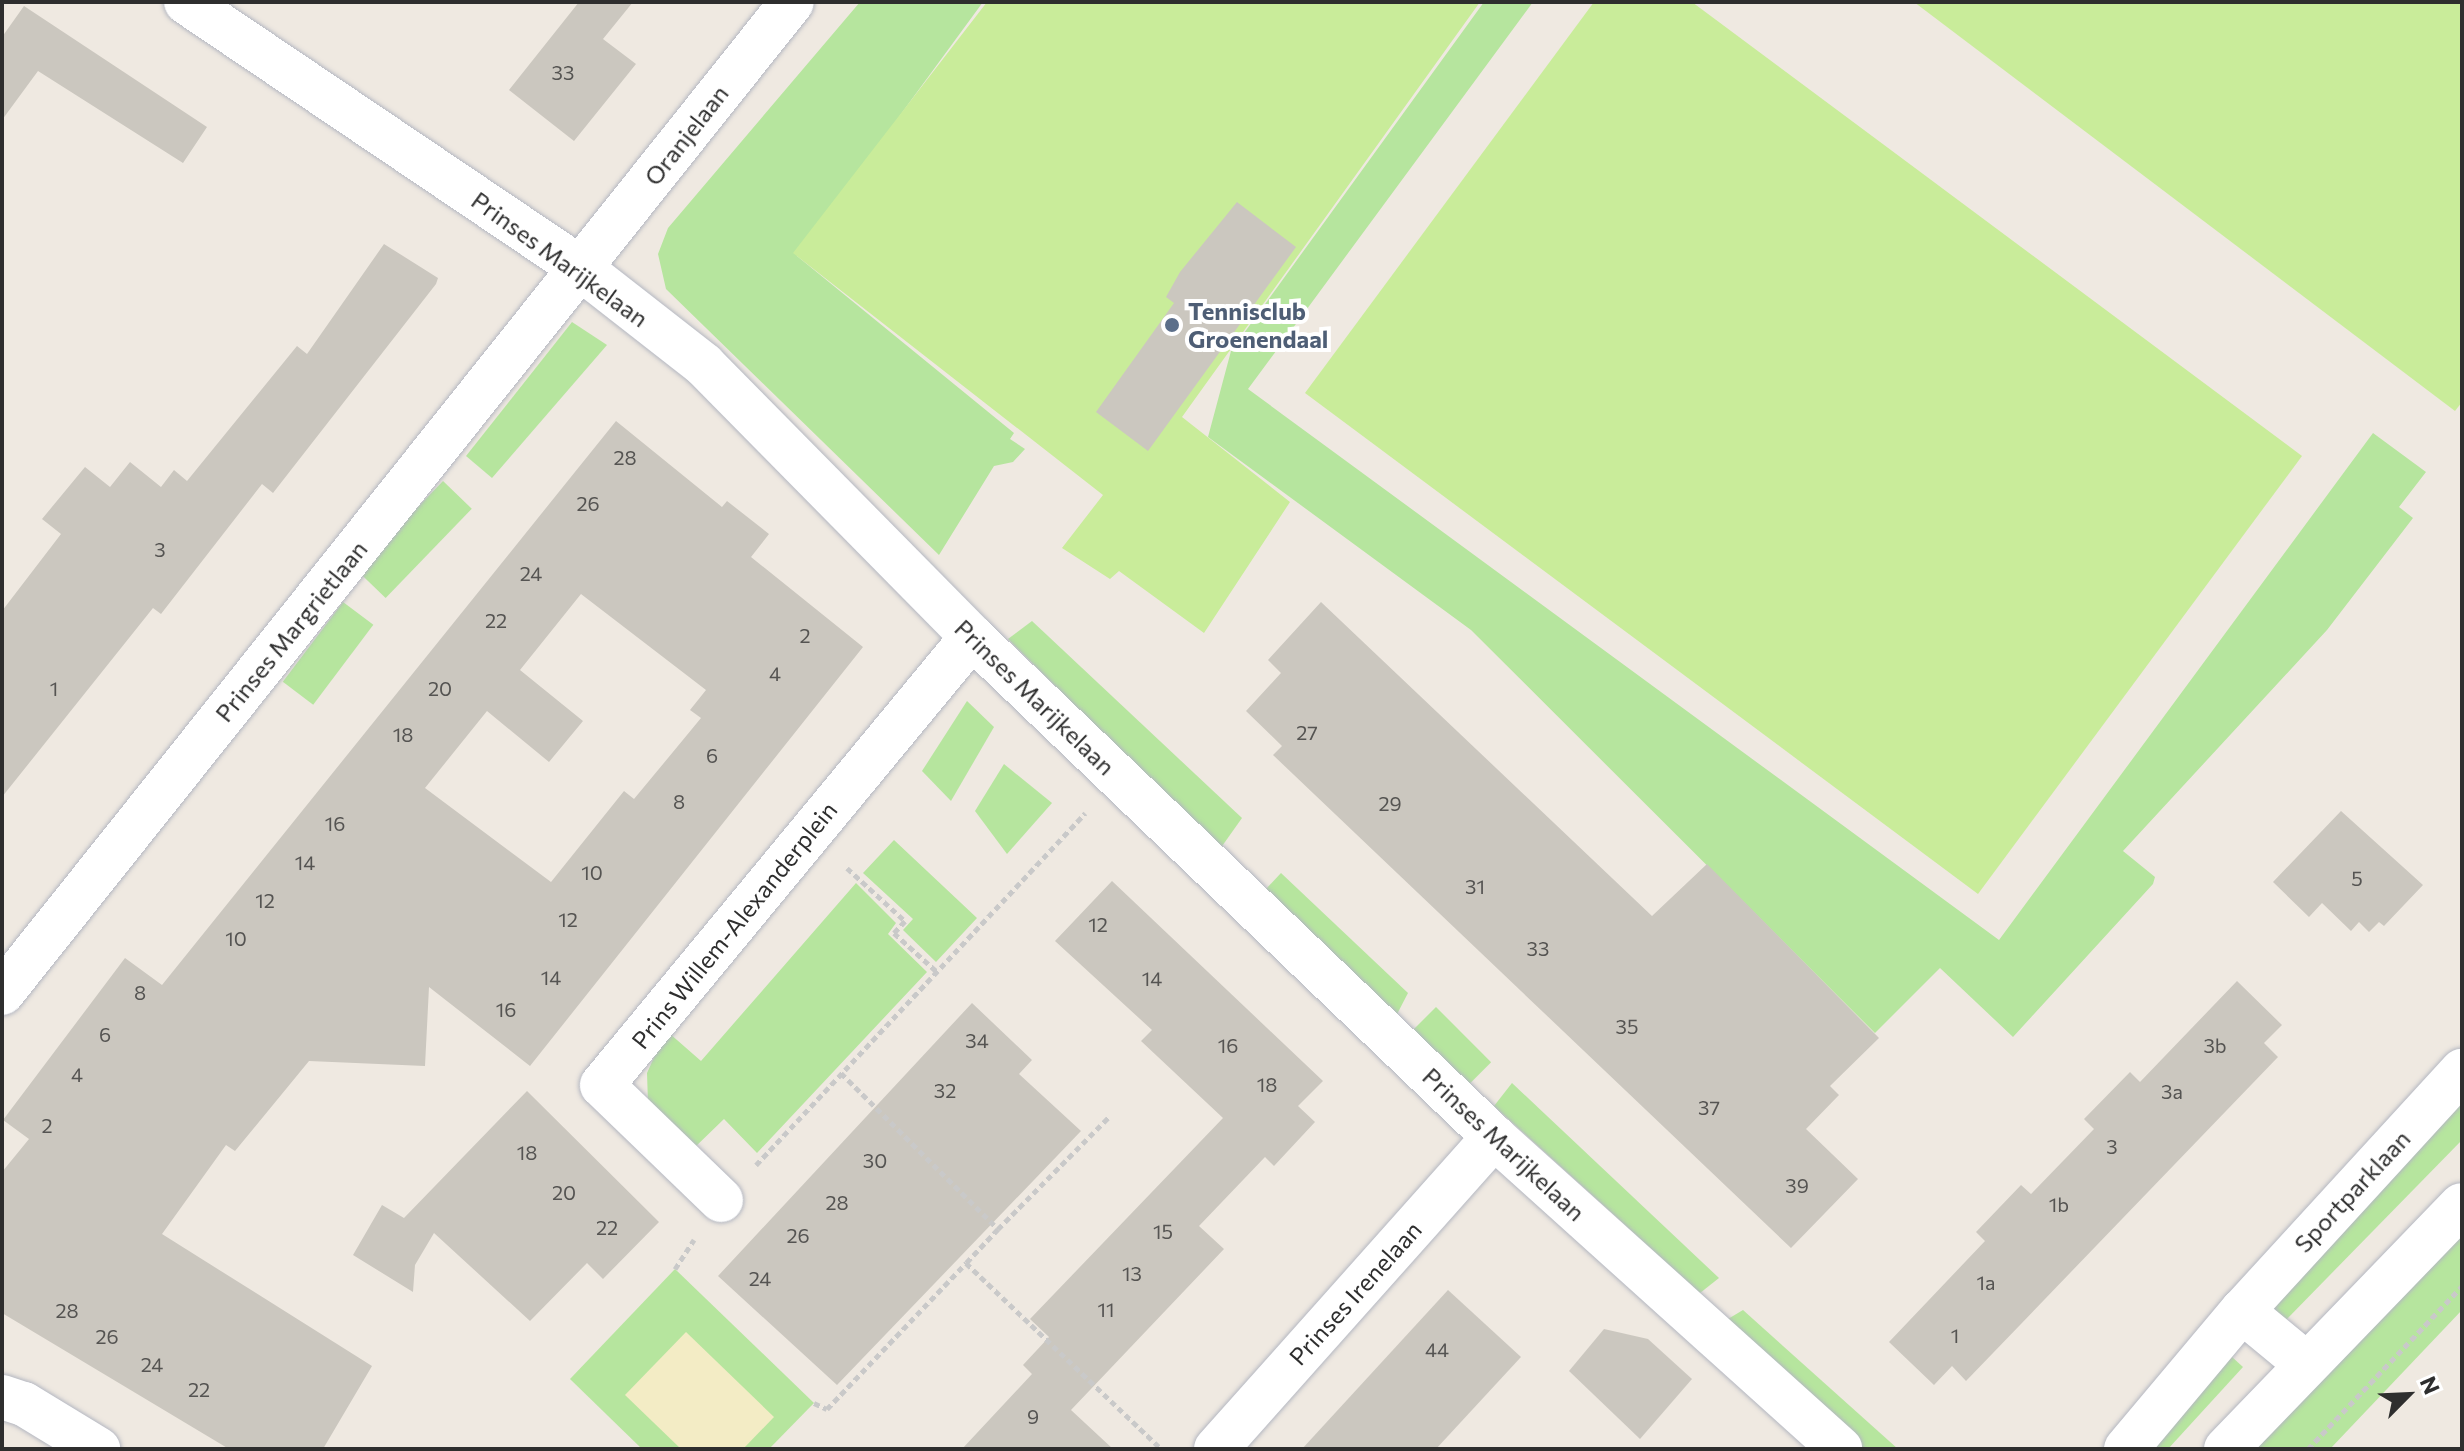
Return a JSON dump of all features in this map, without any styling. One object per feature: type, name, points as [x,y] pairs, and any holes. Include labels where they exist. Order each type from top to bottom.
[{"type":"street","name":"Prinses Marijkelaan","points":[[186,2],[580,268],[704,365],[972,637],[1494,1137],[1840,1449]]},
{"type":"street","name":"Oranjelaan","points":[[580,268],[792,2]]},
{"type":"street","name":"Prinses Margrietlaan","points":[[2,993],[580,268]]},
{"type":"street","name":"Prins Willem-Alexanderplein","points":[[721,1200],[602,1085],[972,637]]},
{"type":"street","name":"Sportparklaan","points":[[2126,1449],[2242,1311],[2462,1071]]},
{"type":"street","name":"Prinses Irenelaan","points":[[1216,1449],[1494,1137]]},
{"type":"street","points":[[2226,1449],[2305,1363],[2462,1205]]},
{"type":"street","points":[[2242,1311],[2305,1363]]},
{"type":"street","points":[[2,1397],[24,1404],[98,1449]]},
{"type":"path","points":[[721,1200],[1118,777]]},
{"type":"path","points":[[809,833],[905,921],[894,933],[936,971]]},
{"type":"path","points":[[841,1073],[998,1229]]},
{"type":"path","points":[[814,1403],[827,1409],[1110,1116]]},
{"type":"path","points":[[966,1263],[1161,1449]]},
{"type":"path","points":[[2308,1449],[2462,1286]]},
{"type":"green space","points":[[860,2],[983,2],[797,256],[1014,433],[1010,439],[1025,449],[1013,462],[994,466],[939,555],[666,289],[658,254],[668,228]]},
{"type":"green space","points":[[987,2],[1480,2],[1182,417],[1290,502],[1204,633],[1119,571],[1110,579],[1062,548],[1103,495],[793,253]]},
{"type":"green space","points":[[1484,2],[1533,2],[1248,389],[1999,940],[2373,433],[2426,472],[2399,507],[2413,518],[2327,630],[2123,851],[2155,877],[2153,884],[2013,1037],[1940,968],[1875,1033],[1471,630],[1208,437],[1231,351]]},
{"type":"green space","points":[[1594,2],[1692,2],[2302,456],[1978,894],[1305,393]]},
{"type":"green space","points":[[1914,2],[2462,2],[2462,402],[2455,411]]},
{"type":"green space","points":[[572,322],[607,345],[492,478],[466,456]]},
{"type":"green space","points":[[443,481],[472,509],[386,598],[357,570]]},
{"type":"green space","points":[[343,602],[373,625],[313,705],[283,682]]},
{"type":"green space","points":[[1032,621],[1242,818],[1220,849],[1008,639]]},
{"type":"green space","points":[[967,701],[994,727],[951,801],[922,771]]},
{"type":"green space","points":[[1004,764],[1052,803],[1007,854],[975,811]]},
{"type":"green space","points":[[894,840],[977,918],[936,962],[903,930],[913,919],[863,873]]},
{"type":"green space","points":[[1281,873],[1408,993],[1395,1018],[1266,889]]},
{"type":"green space","points":[[856,883],[896,923],[888,934],[927,972],[757,1153],[724,1119],[692,1150],[648,1103],[647,1073],[656,1053],[669,1033],[701,1061]]},
{"type":"green space","points":[[1436,1007],[1491,1062],[1466,1087],[1411,1032]]},
{"type":"green space","points":[[1512,1083],[1719,1278],[1700,1293],[1494,1106]]},
{"type":"green space","points":[[2462,1089],[2462,1140],[2282,1324],[2258,1305]]},
{"type":"green space","points":[[2462,1227],[2462,1310],[2330,1449],[2245,1449]]},
{"type":"green space","points":[[675,1269],[814,1403],[769,1449],[642,1449],[570,1379]]},
{"type":"green space","points":[[1743,1310],[1898,1449],[1861,1449],[1723,1322]]},
{"type":"green space","points":[[2220,1346],[2243,1367],[2168,1449],[2134,1449]]},
{"type":"sand","points":[[686,1332],[774,1417],[743,1449],[681,1449],[625,1395]]},
{"type":"building","points":[[579,2],[633,2],[603,39],[636,64],[574,141],[509,90]]},
{"type":"building","points":[[24,6],[207,127],[183,163],[38,71],[2,120],[2,37]]},
{"type":"building","points":[[1237,202],[1296,247],[1148,451],[1096,412],[1174,303],[1166,297],[1180,272]]},
{"type":"building","points":[[384,244],[438,278],[436,284],[273,493],[262,484],[161,614],[153,608],[2,797],[2,611],[61,534],[42,519],[85,467],[110,487],[130,462],[161,487],[174,470],[187,481],[297,346],[307,354]]},
{"type":"building","points":[[616,421],[722,507],[727,501],[769,534],[751,557],[863,647],[530,1066],[429,987],[425,1066],[309,1061],[235,1151],[226,1145],[162,1234],[372,1366],[323,1449],[229,1449],[2,1313],[2,1172],[29,1139],[3,1120],[125,958],[162,985]],"holes":[[[581,594],[706,690],[690,710],[701,718],[634,799],[624,791],[551,882],[425,788],[487,711],[549,762],[583,721],[520,670]]]},
{"type":"building","points":[[1321,602],[1652,916],[1707,864],[1879,1038],[1830,1086],[1839,1095],[1806,1129],[1858,1179],[1791,1248],[1273,755],[1282,746],[1246,711],[1281,673],[1268,660]]},
{"type":"building","points":[[2341,811],[2423,885],[2384,926],[2379,922],[2369,932],[2359,922],[2351,931],[2322,903],[2309,917],[2273,882]]},
{"type":"building","points":[[1112,881],[1323,1081],[1298,1106],[1315,1122],[1274,1166],[1265,1157],[1199,1226],[1224,1249],[1071,1410],[1113,1449],[962,1449],[1032,1374],[1023,1365],[1049,1337],[1030,1319],[1223,1118],[1141,1041],[1152,1030],[1055,941]]},
{"type":"building","points":[[2237,981],[2282,1025],[2264,1043],[2278,1057],[1966,1381],[1952,1366],[1934,1385],[1889,1342],[1985,1241],[1976,1232],[2021,1185],[2031,1194],[2094,1129],[2084,1119],[2130,1072],[2140,1082]]},
{"type":"building","points":[[972,1003],[1032,1060],[1019,1074],[1081,1131],[837,1385],[718,1276]]},
{"type":"building","points":[[527,1091],[659,1222],[603,1279],[587,1263],[530,1321],[434,1233],[415,1265],[413,1292],[353,1255],[382,1205],[404,1218]]},
{"type":"building","points":[[1448,1290],[1521,1357],[1436,1449],[1302,1449]]},
{"type":"building","points":[[1604,1329],[1648,1339],[1692,1379],[1640,1439],[1569,1371]]},
{"type":"place","name":"Tennisclub Groenendaal","points":[[1172,325]]}]
